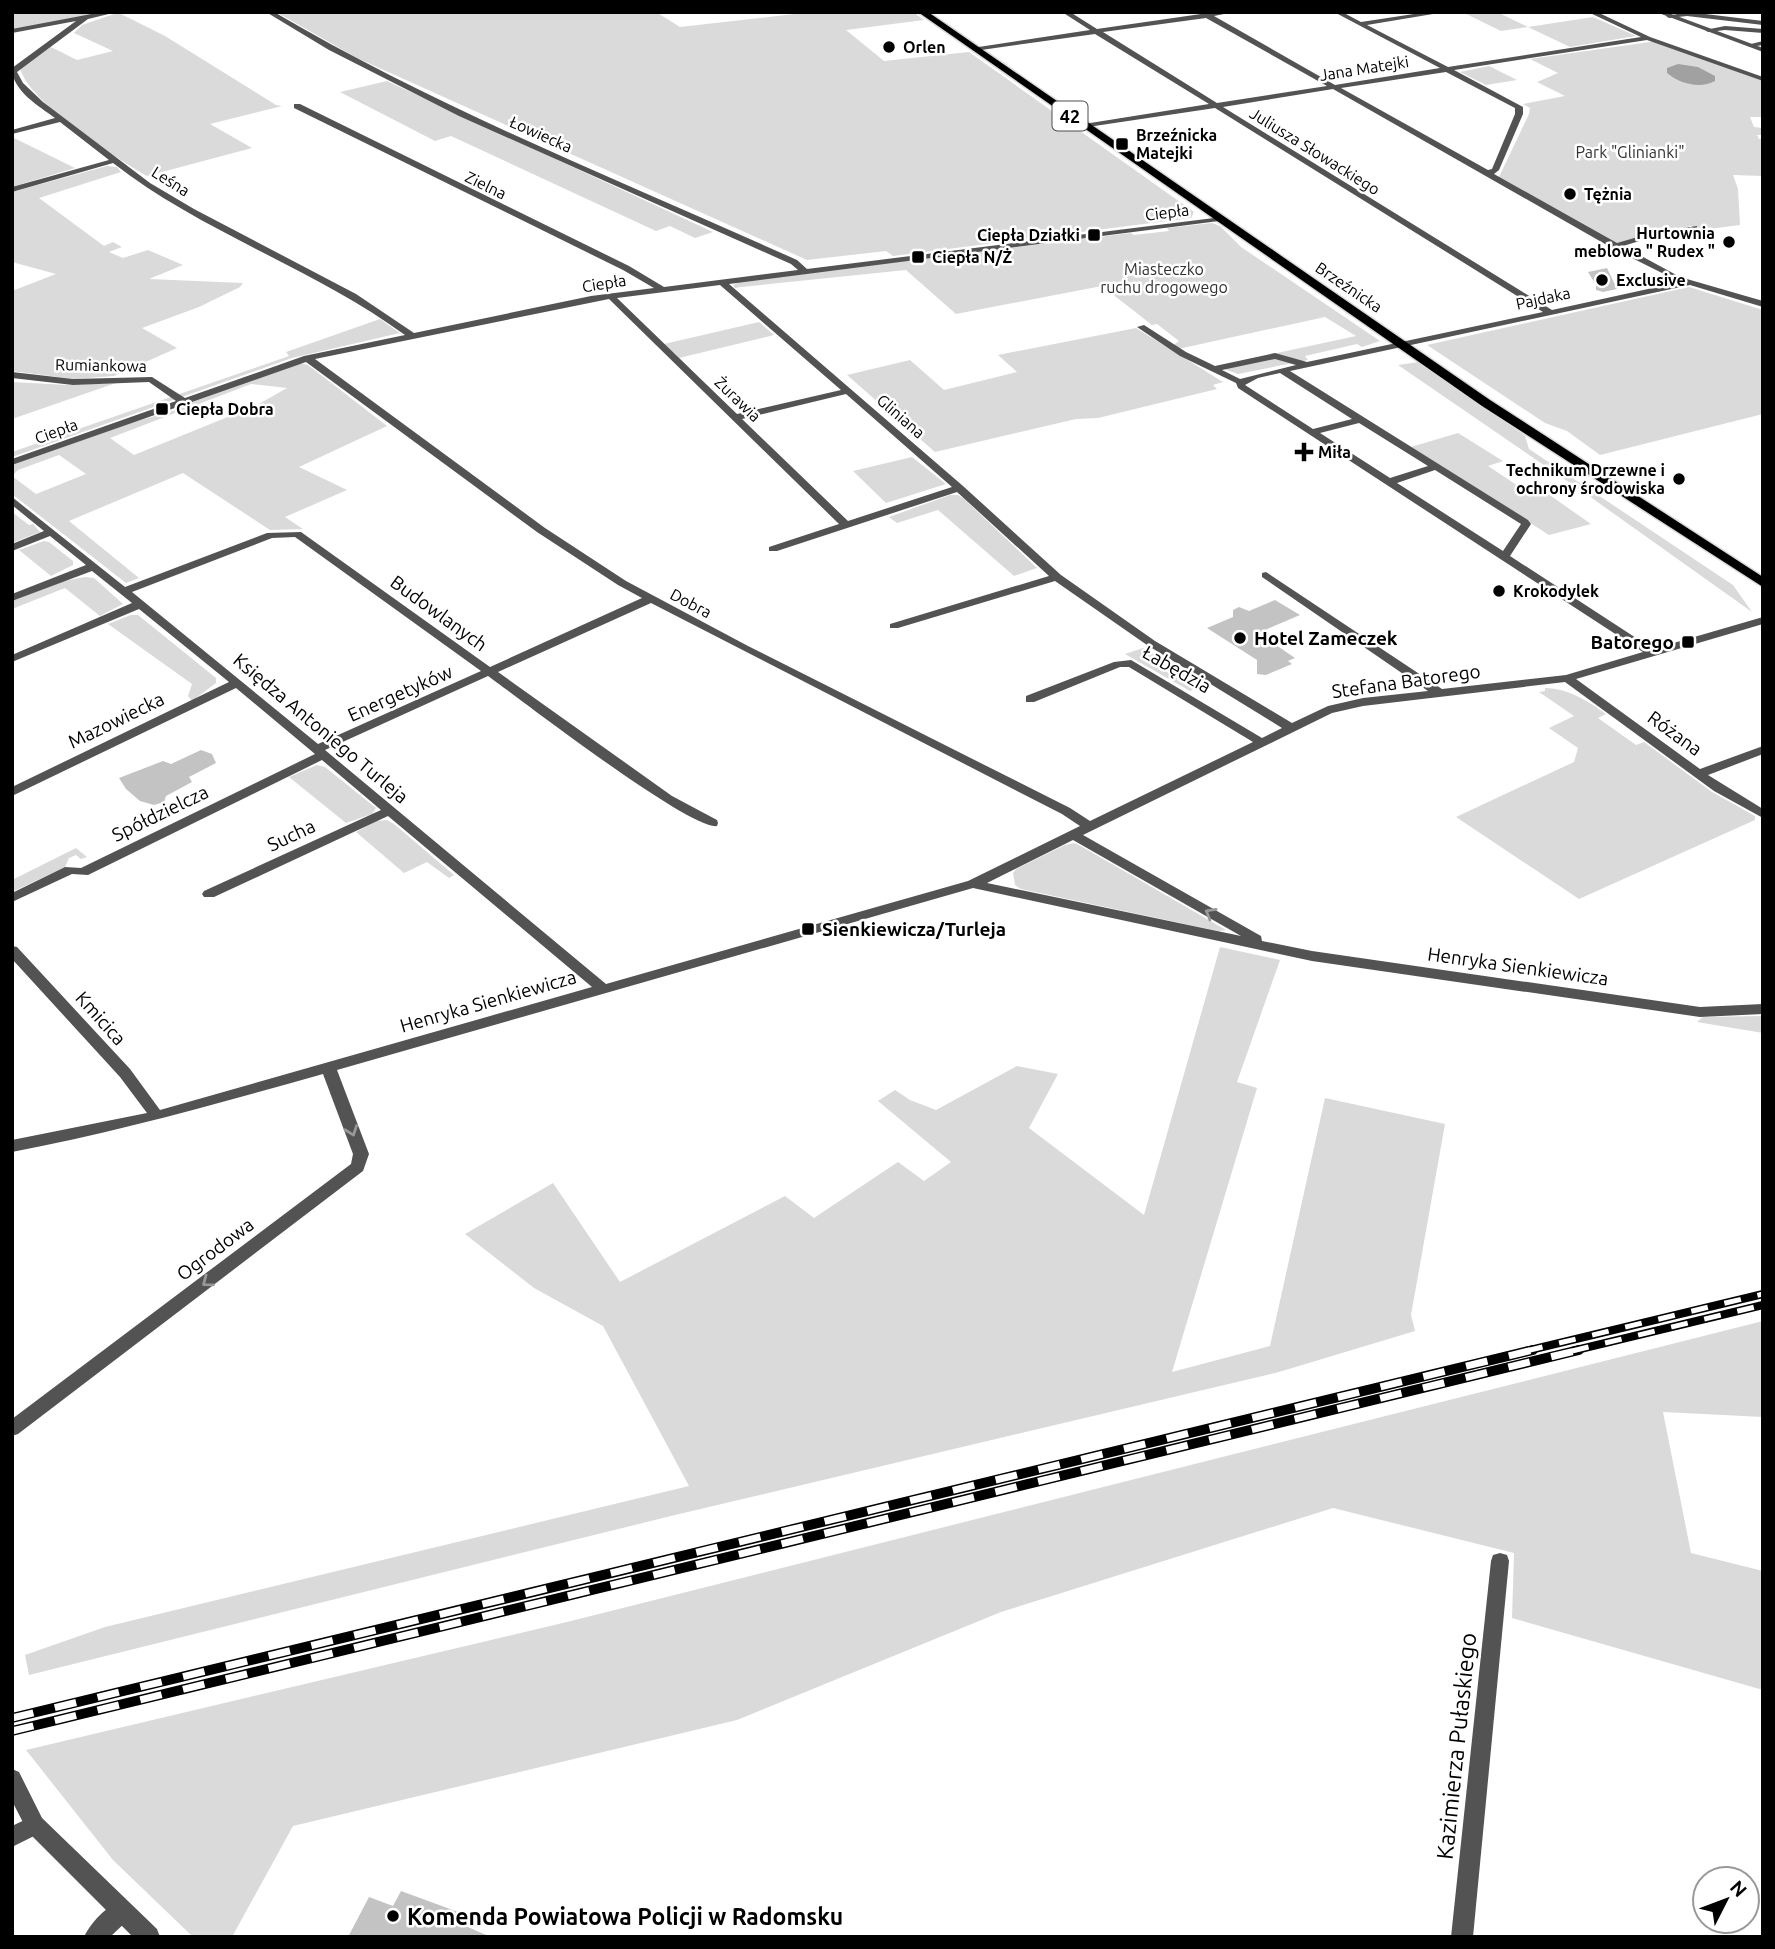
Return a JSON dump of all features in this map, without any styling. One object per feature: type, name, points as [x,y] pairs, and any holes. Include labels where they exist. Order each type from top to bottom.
[{"type":"main road","name":"Brzeźnicka","points":[[922,12],[1562,453],[1763,583]]},
{"type":"street","points":[[12,31],[114,12]]},
{"type":"street","name":"Łowiecka","points":[[269,12],[366,67],[428,98],[708,222],[794,262],[806,272]]},
{"type":"street","name":"Juliusza Słowackiego","points":[[1065,12],[1551,313]]},
{"type":"street","points":[[974,49],[1231,12]]},
{"type":"street","points":[[1337,12],[1520,109],[1495,170],[1487,174]]},
{"type":"street","points":[[1360,24],[1442,12]]},
{"type":"street","points":[[1591,12],[1648,38],[1763,79]]},
{"type":"street","points":[[1660,12],[1763,50]]},
{"type":"street","points":[[1669,16],[1691,13],[1763,23]]},
{"type":"street","points":[[1204,14],[1658,270],[1690,283],[1763,304]]},
{"type":"street","name":"Leśna","points":[[86,17],[46,48],[19,64],[13,71],[14,78],[37,101],[113,161],[159,192],[343,291],[412,336]]},
{"type":"street","points":[[1708,30],[1725,28],[1763,32]]},
{"type":"street","name":"Jana Matejki","points":[[1084,126],[1648,38]]},
{"type":"street","points":[[1750,45],[1763,43]]},
{"type":"street","name":"Zielna","points":[[298,106],[616,263],[662,289]]},
{"type":"street","points":[[12,132],[61,119]]},
{"type":"street","points":[[12,190],[113,161]]},
{"type":"street","name":"Ciepła","points":[[12,462],[307,358],[610,296],[1219,219]]},
{"type":"street","points":[[1615,246],[1655,234],[1694,228]]},
{"type":"street","name":"Gliniana","points":[[722,282],[1057,577],[1151,643],[1291,728]]},
{"type":"street","name":"Pajdaka","points":[[1403,345],[1690,283]]},
{"type":"street","name":"Żurawia","points":[[610,296],[845,524]]},
{"type":"street","points":[[1141,327],[1183,354],[1240,382],[1241,386],[1652,653]]},
{"type":"street","points":[[1240,382],[1246,378],[1281,370],[1403,345]]},
{"type":"street","points":[[1213,369],[1275,356],[1307,365]]},
{"type":"street","name":"Dobra","points":[[307,358],[541,530],[650,599],[1066,811],[1090,827]]},
{"type":"street","points":[[1281,370],[1526,524],[1512,548],[1503,557]]},
{"type":"street","name":"Rumiankowa","points":[[12,375],[73,382],[152,380],[183,401]]},
{"type":"street","points":[[734,418],[848,391]]},
{"type":"street","points":[[1312,432],[1358,420]]},
{"type":"street","points":[[1389,482],[1435,467]]},
{"type":"street","points":[[773,549],[959,488]]},
{"type":"street","name":"Księdza Antoniego Turleja","points":[[12,500],[237,683],[602,988]]},
{"type":"street","points":[[12,548],[52,532]]},
{"type":"street","name":"Budowlanych","points":[[124,591],[271,535],[297,534],[668,799],[712,823]]},
{"type":"street","points":[[12,598],[94,566]]},
{"type":"street","points":[[1266,575],[1441,694]]},
{"type":"street","points":[[894,626],[1057,577]]},
{"type":"street","name":"Energetyków","points":[[320,752],[650,599]]},
{"type":"street","points":[[12,659],[140,604]]},
{"type":"street","name":"Stefana Batorego","points":[[1074,835],[1328,710],[1348,705],[1567,678],[1763,620]]},
{"type":"street","name":"Łabędzia","points":[[1030,699],[1118,664],[1130,663],[1261,742]]},
{"type":"street","name":"Różana","points":[[1567,678],[1698,774],[1763,814]]},
{"type":"street","name":"Mazowiecka","points":[[12,792],[237,683]]},
{"type":"street","points":[[1698,774],[1763,750]]},
{"type":"street","name":"Spółdzielcza","points":[[12,898],[70,870],[83,872],[320,752]]},
{"type":"street","name":"Sucha","points":[[209,894],[390,810]]},
{"type":"street","name":"Henryka Sienkiewicza","points":[[12,1146],[157,1116],[973,884],[1074,835],[1269,947]]},
{"type":"street","name":"Henryka Sienkiewicza","points":[[973,884],[1312,956],[1700,1012],[1763,1009]]},
{"type":"street","name":"Kmicica","points":[[12,950],[125,1073],[157,1116]]},
{"type":"street","name":"Ogrodowa","points":[[12,1429],[358,1167],[360,1154],[328,1067]]},
{"type":"street","name":"Kazimierza Pułaskiego","points":[[1462,1937],[1500,1561]]},
{"type":"street","points":[[12,1779],[35,1825],[149,1937]]},
{"type":"street","points":[[12,1837],[35,1825]]},
{"type":"street","points":[[95,1937],[121,1910]]},
{"type":"green space","points":[[12,12],[107,12],[12,30]]},
{"type":"green space","points":[[126,12],[121,14],[165,36],[276,105],[282,106],[210,124],[252,148],[147,176],[75,128],[39,97],[26,82],[20,68],[51,47],[77,60],[113,51],[74,33],[82,25]]},
{"type":"green space","points":[[276,12],[656,12],[680,27],[812,12],[913,12],[924,20],[846,30],[884,61],[969,52],[1194,212],[1191,218],[893,256],[886,251],[807,260],[357,58]]},
{"type":"green space","points":[[1462,12],[1497,12],[1528,27],[1501,31]]},
{"type":"green space","points":[[1593,17],[1636,36],[1570,47],[1528,27]]},
{"type":"green space","name":"Park \"Glinianki\"","points":[[1657,41],[1763,81],[1763,117],[1750,117],[1754,127],[1763,128],[1763,135],[1757,135],[1759,139],[1763,139],[1763,176],[1733,175],[1738,189],[1740,225],[1701,230],[1691,226],[1615,244],[1499,177],[1529,114],[1530,108],[1523,104],[1565,96],[1537,82],[1558,73],[1530,59]]},
{"type":"green space","points":[[1489,66],[1517,80],[1486,85],[1460,72]]},
{"type":"green space","points":[[387,81],[713,232],[695,238],[670,226],[656,231],[451,136],[435,141],[340,92]]},
{"type":"green space","points":[[12,137],[75,168],[12,187]]},
{"type":"green space","points":[[107,166],[117,167],[121,172],[39,198],[104,246],[113,242],[122,247],[109,252],[123,258],[148,250],[183,265],[149,279],[243,283],[199,307],[142,328],[177,348],[114,376],[74,379],[12,371],[12,291],[56,274],[12,262],[12,231],[15,230],[12,228],[12,192]]},
{"type":"green space","name":"Miasteczko ruchu drogowego","points":[[1212,223],[1220,226],[1241,247],[1380,341],[1362,347],[1357,344],[1305,356],[1308,360],[1238,374],[1216,366],[1356,336],[1325,317],[1178,349],[1174,345],[1179,341],[1157,324],[1152,325],[1102,286],[956,314],[906,270],[735,288],[733,285],[741,281],[1131,233],[1134,235],[1169,231],[1167,228]]},
{"type":"green space","points":[[1689,287],[1763,310],[1763,414],[1600,455],[1567,431],[1545,423],[1427,345]]},
{"type":"green space","points":[[380,319],[400,333],[292,358],[12,457],[12,452],[289,356],[286,352]]},
{"type":"green space","points":[[759,322],[774,335],[679,358],[664,344]]},
{"type":"green space","points":[[1136,328],[1223,382],[1213,385],[1217,389],[1098,418],[1076,419],[935,452],[847,375],[910,360],[944,390],[1017,372],[998,355]]},
{"type":"green space","points":[[1419,362],[1525,436],[1529,449],[1733,585],[1752,612],[1398,365]]},
{"type":"green space","points":[[300,363],[308,365],[387,426],[299,467],[347,490],[285,517],[303,529],[270,530],[183,473],[69,521],[139,578],[126,583],[12,494],[12,476],[12,465],[173,411],[186,403]],"holes":[[[251,384],[287,388],[257,405],[134,455],[110,438]],[[59,455],[86,474],[36,494],[12,476],[18,470]]]},
{"type":"green space","points":[[12,382],[68,385],[116,383],[12,419]]},
{"type":"green space","points":[[1458,433],[1503,461],[1488,466],[1527,492],[1541,489],[1591,524],[1549,535],[1411,447]]},
{"type":"green space","points":[[912,457],[946,484],[886,503],[853,471]]},
{"type":"green space","points":[[950,495],[963,498],[1037,568],[1014,576],[938,510],[897,523],[889,517]]},
{"type":"green space","points":[[12,512],[29,525],[33,524],[40,532],[12,543]]},
{"type":"green space","points":[[44,541],[73,561],[73,565],[51,576],[19,550]]},
{"type":"green space","points":[[94,578],[123,604],[100,616],[65,588],[12,609],[12,601],[64,581]]},
{"type":"green space","points":[[138,615],[216,678],[216,683],[192,701],[188,696],[192,684],[108,624]]},
{"type":"green space","points":[[1143,648],[1203,684],[1190,691],[1125,654]]},
{"type":"green space","points":[[1545,688],[1570,693],[1592,704],[1606,714],[1598,718],[1636,745],[1644,742],[1712,792],[1755,816],[1755,820],[1579,899],[1456,817],[1574,762],[1578,748],[1549,728],[1574,716],[1539,692],[1545,691]]},
{"type":"green space","points":[[317,765],[325,767],[376,808],[372,814],[346,823],[289,777]]},
{"type":"green space","points":[[387,820],[454,875],[449,878],[427,862],[404,873],[356,832],[376,821]]},
{"type":"green space","points":[[1074,843],[1226,930],[1218,931],[1021,889],[1015,885],[1013,873],[1016,869]]},
{"type":"green space","points":[[76,848],[87,857],[81,859],[76,855],[69,858],[65,867],[12,892],[12,880]]},
{"type":"green space","points":[[1220,947],[1280,960],[1237,1082],[1257,1088],[1172,1372],[1270,1346],[1325,1098],[1445,1124],[1411,1315],[1415,1331],[1279,1372],[675,1515],[29,1675],[25,1655],[105,1627],[689,1486],[603,1326],[534,1288],[465,1234],[553,1183],[620,1282],[785,1196],[814,1218],[898,1162],[924,1181],[951,1162],[878,1101],[895,1090],[910,1100],[936,1110],[1017,1066],[1058,1074],[1029,1128],[1144,1215]]},
{"type":"green space","points":[[1763,1016],[1763,1033],[1697,1022],[1703,1017]]},
{"type":"green space","points":[[1763,1321],[1763,1417],[1663,1412],[1691,1553],[1763,1571],[1763,1690],[1512,1618],[1514,1553],[1333,1508],[1001,1612],[737,1720],[293,1826],[232,1937],[193,1937],[113,1860],[26,1750],[571,1621]]},
{"type":"shaded area","points":[[1678,64],[1698,67],[1715,76],[1715,81],[1697,85],[1678,80],[1667,73],[1667,68]]},
{"type":"building","name":"Exclusive","points":[[1607,268],[1617,289],[1603,292],[1596,290],[1588,272]]},
{"type":"building","name":"Hotel Zameczek","points":[[1275,600],[1300,615],[1258,633],[1295,658],[1288,661],[1292,664],[1266,675],[1257,674],[1257,660],[1207,628],[1233,617],[1233,610],[1239,607],[1249,611]]},
{"type":"building","points":[[201,750],[212,754],[216,763],[189,777],[192,782],[166,796],[164,802],[154,805],[140,801],[126,789],[119,778],[163,761],[171,764]]},
{"type":"building","name":"Komenda Powiatowa Policji w Radomsku","points":[[401,1891],[461,1913],[456,1922],[491,1937],[348,1937],[369,1897],[393,1906]]},
{"type":"railway","points":[[1526,1351],[1763,1294]]},
{"type":"railway","points":[[1572,1351],[1763,1305]]},
{"type":"railway","points":[[12,1718],[1533,1350]]},
{"type":"railway","points":[[12,1731],[1579,1350]]},
{"type":"place","name":"Orlen","points":[[889,47]]},
{"type":"place","name":"Brzeźnicka Matejki","points":[[1122,144]]},
{"type":"place","name":"Tężnia","points":[[1570,194]]},
{"type":"place","name":"Ciepła Działki","points":[[1094,235]]},
{"type":"place","name":"Hurtownia meblowa \" Rudex \"","points":[[1729,242]]},
{"type":"place","name":"Ciepła N/Ż","points":[[918,257]]},
{"type":"place","name":"Exclusive","points":[[1602,280]]},
{"type":"place","name":"Ciepła Dobra","points":[[162,409]]},
{"type":"place","name":"Miła","points":[[1304,452]]},
{"type":"place","name":"Technikum Drzewne i ochrony środowiska","points":[[1679,479]]},
{"type":"place","name":"Krokodylek","points":[[1499,591]]},
{"type":"place","name":"Hotel Zameczek","points":[[1240,638]]},
{"type":"place","name":"Batorego","points":[[1688,642]]},
{"type":"place","name":"Sienkiewicza/Turleja","points":[[808,929]]},
{"type":"place","name":"Komenda Powiatowa Policji w Radomsku","points":[[393,1916]]}]
